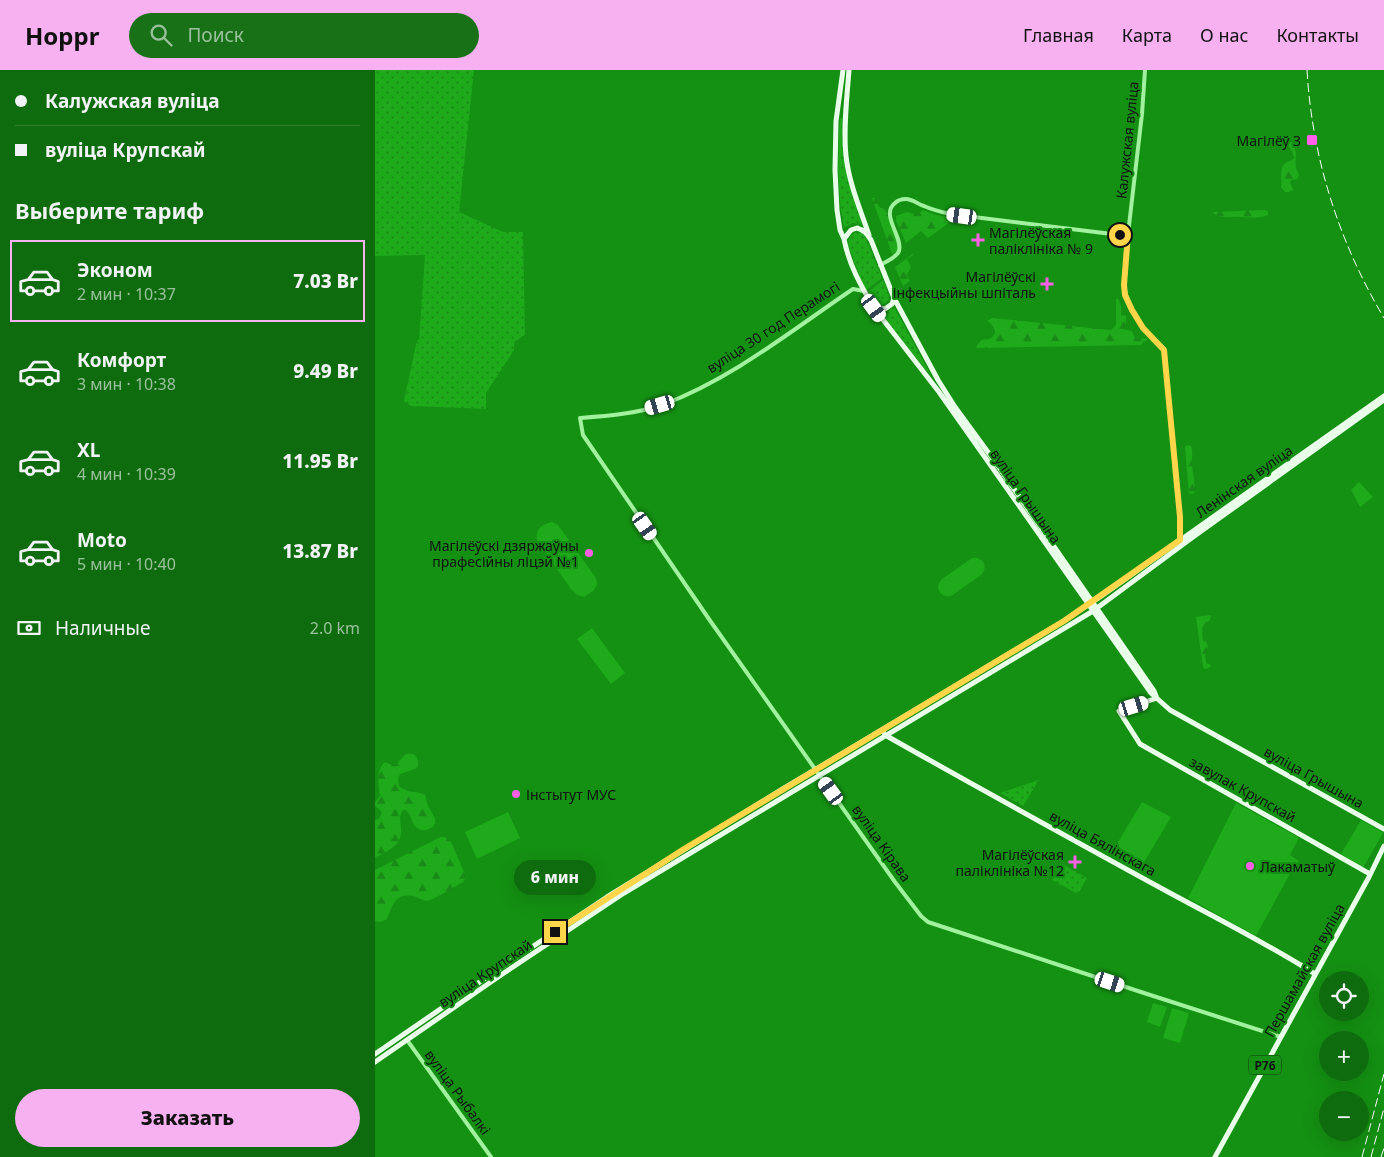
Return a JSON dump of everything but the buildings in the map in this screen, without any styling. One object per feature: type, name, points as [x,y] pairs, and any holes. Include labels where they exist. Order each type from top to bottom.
[{"type":"main road","points":[[843,70],[836,121],[835,170],[840,230],[844,239],[851,230],[861,229],[871,240]]},
{"type":"main road","points":[[849,70],[845,131],[846,155],[855,194],[871,240]]},
{"type":"main road","name":"вуліца Грышына","points":[[844,239],[846,251],[856,277],[874,308],[939,392],[1090,604],[1154,690],[1157,698],[1170,710],[1384,829]]},
{"type":"main road","name":"вуліца Грышына","points":[[871,240],[894,298],[938,380],[955,407],[1001,470],[1090,604]]},
{"type":"main road","points":[[874,308],[885,309],[892,304],[894,298]]},
{"type":"main road","name":"Ленінская вуліца","points":[[1347,425],[1384,396]]},
{"type":"main road","name":"Ленінская вуліца","points":[[1090,604],[1384,400]]},
{"type":"main road","name":"Ленінская вуліца","points":[[1094,609],[1253,491]]},
{"type":"main road","name":"вуліца Крупскай","points":[[884,732],[1090,604]]},
{"type":"main road","name":"вуліца Крупскай","points":[[375,1054],[607,897],[684,849],[1094,609]]},
{"type":"main road","name":"завулак Крупскай","points":[[1157,698],[1119,711],[1140,744],[1370,874]]},
{"type":"main road","name":"вуліца Бялінскага","points":[[884,732],[1104,857],[1253,937],[1315,974]]},
{"type":"main road","name":"вуліца Крупскай","points":[[375,1062],[624,893],[817,772]]},
{"type":"main road","name":"Першамайская вуліца","points":[[1215,1157],[1384,846]]},
{"type":"street","name":"Калужская вуліца","points":[[1145,70],[1124,285],[1125,295],[1143,328],[1164,350],[1180,517],[1180,540]]},
{"type":"street","points":[[881,265],[899,251],[890,213],[897,201],[905,199],[950,214],[1120,235],[1128,234]]},
{"type":"street","points":[[853,289],[856,277]]},
{"type":"street","name":"вуліца 30 год Перамогі","points":[[579,418],[638,411],[660,405],[694,390],[745,363],[853,289],[864,291]]},
{"type":"street","name":"вуліца Кірава","points":[[579,418],[583,435],[711,622],[921,916],[928,922],[999,946],[1281,1037]]},
{"type":"street","name":"вуліца Рыбалкі","points":[[407,1040],[491,1157]]},
{"type":"green space","points":[[375,70],[474,70],[459,212],[503,232],[523,232],[525,335],[514,342],[514,350],[486,393],[486,409],[411,406],[404,401],[417,340],[419,340],[425,255],[375,256]]},
{"type":"green space","points":[[840,118],[842,118],[843,157],[862,225],[853,223],[844,228],[838,173]]},
{"type":"green space","points":[[1291,142],[1296,151],[1296,168],[1299,175],[1297,179],[1290,182],[1293,190],[1285,192],[1281,187],[1281,171],[1287,162],[1294,158],[1287,143]]},
{"type":"green space","points":[[872,198],[875,198],[879,207],[887,213],[899,246],[898,251],[892,254]]},
{"type":"green space","points":[[923,210],[937,215],[950,216],[950,222],[928,238],[921,231],[906,243],[896,221],[896,216],[907,212],[917,215]]},
{"type":"green space","points":[[1268,211],[1268,215],[1257,217],[1223,217],[1213,213],[1214,212]]},
{"type":"green space","points":[[857,232],[862,233],[866,238],[882,278],[865,291],[848,245],[850,237]]},
{"type":"green space","points":[[914,253],[907,259],[911,267],[907,275],[910,281],[903,286],[895,267]]},
{"type":"green space","points":[[883,280],[889,298],[885,304],[880,306],[866,293]]},
{"type":"green space","points":[[1116,299],[1118,299],[1121,305],[1121,315],[1126,315],[1126,323],[1123,329],[1132,331],[1138,339],[1145,338],[1148,340],[1141,345],[976,347],[979,342],[990,339],[995,334],[991,324],[987,321],[992,318],[1111,330],[1116,325]]},
{"type":"green space","points":[[894,307],[933,379],[881,313],[885,314]]},
{"type":"green space","points":[[1191,446],[1192,452],[1195,492],[1192,494],[1189,493],[1185,447]]},
{"type":"green space","points":[[1359,482],[1373,497],[1360,507],[1351,490]]},
{"type":"green space","points":[[552,522],[558,525],[596,578],[597,585],[593,591],[584,597],[577,595],[571,589],[537,541],[537,533],[540,528]]},
{"type":"green space","points":[[972,558],[983,561],[985,566],[981,575],[951,596],[941,594],[938,588],[942,579]]},
{"type":"green space","points":[[1211,615],[1202,632],[1203,641],[1206,642],[1208,647],[1205,660],[1211,667],[1205,669],[1203,667],[1196,617]]},
{"type":"green space","points":[[592,628],[625,673],[611,684],[577,639]]},
{"type":"green space","points":[[409,753],[416,757],[418,766],[415,769],[400,774],[398,779],[399,786],[405,790],[425,795],[428,806],[435,818],[435,825],[425,830],[418,829],[404,809],[400,817],[401,833],[396,845],[375,857],[375,820],[379,819],[382,813],[375,806],[375,802],[380,796],[378,778],[380,769],[385,762],[394,766]]},
{"type":"green space","points":[[1039,780],[1023,806],[1000,793]]},
{"type":"green space","points":[[1142,802],[1171,817],[1140,869],[1112,852]]},
{"type":"green space","name":"Лакаматыў","points":[[1236,803],[1298,837],[1290,855],[1299,861],[1292,870],[1256,936],[1188,898]]},
{"type":"green space","points":[[508,812],[520,838],[477,859],[465,832]]},
{"type":"green space","points":[[1361,820],[1383,833],[1363,868],[1341,854]]},
{"type":"green space","points":[[441,837],[445,837],[451,842],[465,874],[463,882],[427,901],[412,896],[402,897],[395,902],[387,919],[381,922],[375,921],[375,870]]},
{"type":"green space","points":[[1062,864],[1087,878],[1078,894],[1052,880]]},
{"type":"green space","points":[[1153,1003],[1167,1007],[1160,1027],[1147,1022]]},
{"type":"green space","points":[[1172,1008],[1189,1013],[1180,1043],[1163,1038]]},
{"type":"railway","points":[[1307,70],[1315,135],[1331,198],[1354,260],[1384,318]]},
{"type":"railway","points":[[1362,1157],[1384,1074]]},
{"type":"railway","points":[[1371,1157],[1384,1108]]},
{"type":"railway","points":[[1381,1157],[1384,1148]]},
{"type":"place","name":"Магілёў 3","points":[[1312,140]]},
{"type":"place","name":"Магілёўская паліклініка № 9","points":[[978,240]]},
{"type":"place","name":"Магілёўскі інфекцыйны шпіталь","points":[[1047,284]]},
{"type":"place","name":"Магілёўскі дзяржаўны прафесійны ліцэй №1","points":[[589,553]]},
{"type":"place","name":"Інстытут МУС","points":[[516,794]]},
{"type":"place","name":"Магілёўская паліклініка №12","points":[[1075,862]]},
{"type":"place","name":"Лакаматыў","points":[[1250,866]]},
{"type":"route","points":[[555,932],[684,849],[1064,621],[1180,540],[1180,517],[1164,350],[1143,328],[1125,295],[1128,234],[1120,235]]}]
